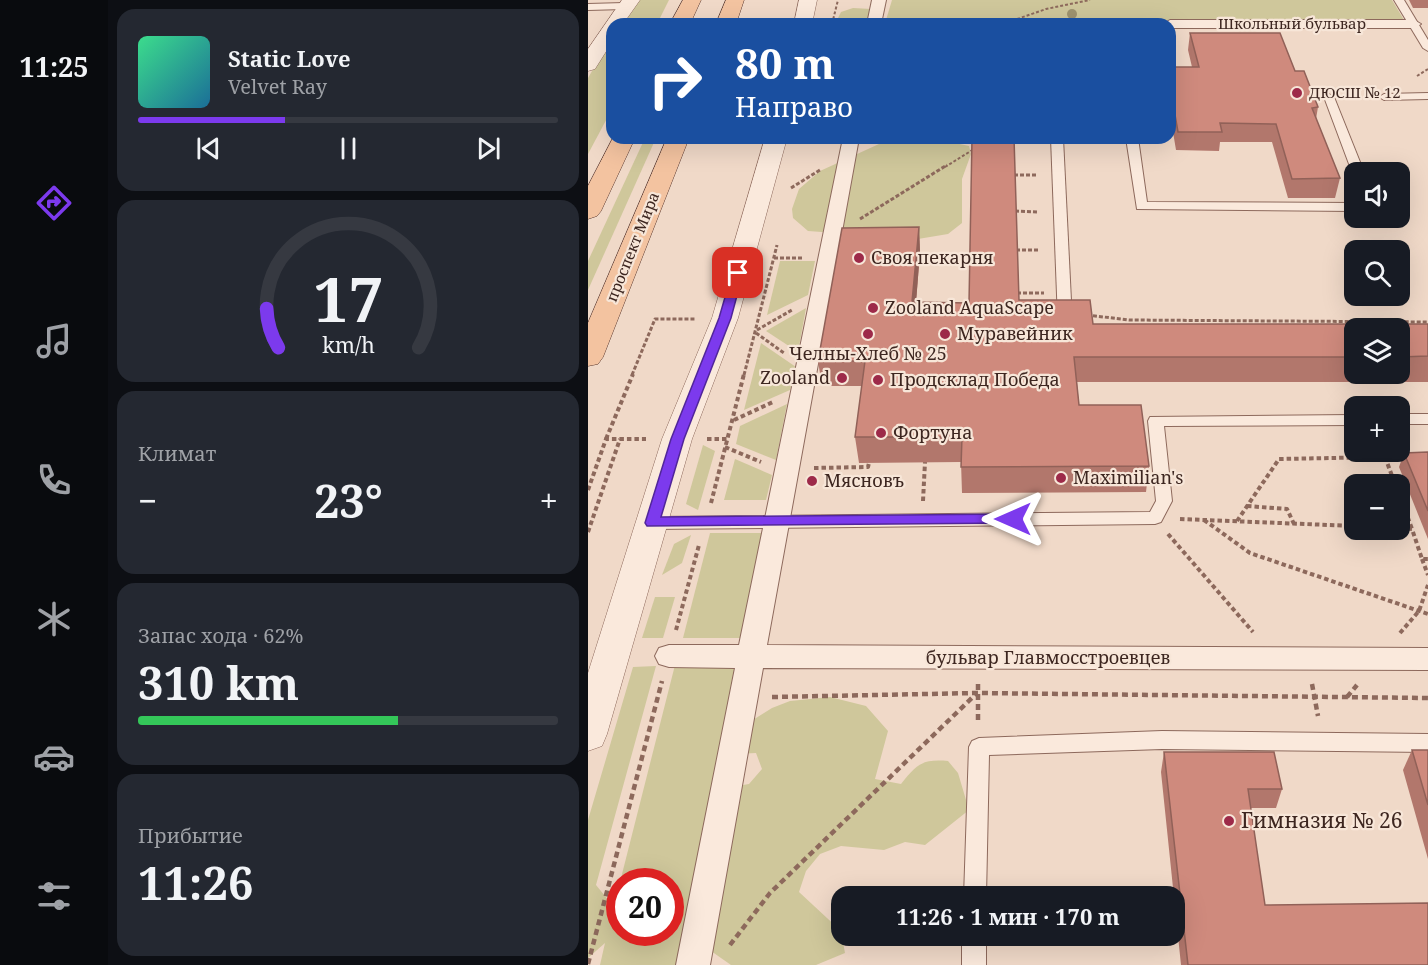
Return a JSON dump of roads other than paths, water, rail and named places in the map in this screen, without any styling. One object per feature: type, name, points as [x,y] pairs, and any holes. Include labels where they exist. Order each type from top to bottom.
[{"type":"main road","points":[[683,18],[692,0]]},
{"type":"main road","points":[[728,18],[735,0]]},
{"type":"main road","points":[[588,211],[621,144]]},
{"type":"main road","name":"проспект Мира","points":[[588,357],[676,144]]},
{"type":"street","points":[[804,18],[808,0]]},
{"type":"street","points":[[877,18],[879,0]]},
{"type":"street","points":[[618,18],[628,3]]},
{"type":"street","name":"Школьный бульвар","points":[[1176,24],[1414,24]]},
{"type":"street","points":[[588,65],[606,36]]},
{"type":"street","points":[[588,734],[677,439],[725,318],[774,144]]},
{"type":"street","points":[[693,965],[803,379],[850,144]]},
{"type":"street","name":"бульвар Главмосстроевцев","points":[[669,656],[1428,659]]},
{"type":"lane","points":[[1399,0],[1428,48]]},
{"type":"lane","points":[[588,7],[628,3]]},
{"type":"lane","points":[[1384,97],[1428,96]]},
{"type":"lane","points":[[1329,97],[1354,162]]},
{"type":"lane","points":[[1057,144],[1065,317]]},
{"type":"lane","points":[[1133,144],[1141,206],[1344,207]]},
{"type":"lane","points":[[1410,419],[1428,419]]},
{"type":"lane","points":[[652,523],[1155,518],[1164,501],[1156,421],[1344,420]]},
{"type":"lane","points":[[975,886],[979,747],[1162,740],[1428,743]]},
{"type":"lane","points":[[974,946],[974,965]]},
{"type":"place","name":"ДЮСШ № 12","points":[[1297,93]]},
{"type":"place","name":"Своя пекарня","points":[[859,258]]},
{"type":"place","name":"Zooland AquaScape","points":[[873,308]]},
{"type":"place","name":"Челны-Хлеб № 25","points":[[868,334]]},
{"type":"place","name":"Муравейник","points":[[945,334]]},
{"type":"place","name":"Zooland","points":[[842,378]]},
{"type":"place","name":"Продсклад Победа","points":[[878,380]]},
{"type":"place","name":"Фортуна","points":[[881,433]]},
{"type":"place","name":"Maximilian's","points":[[1061,478]]},
{"type":"place","name":"Мясновъ","points":[[812,481]]},
{"type":"place","name":"Гимназия № 26","points":[[1229,821]]}]
